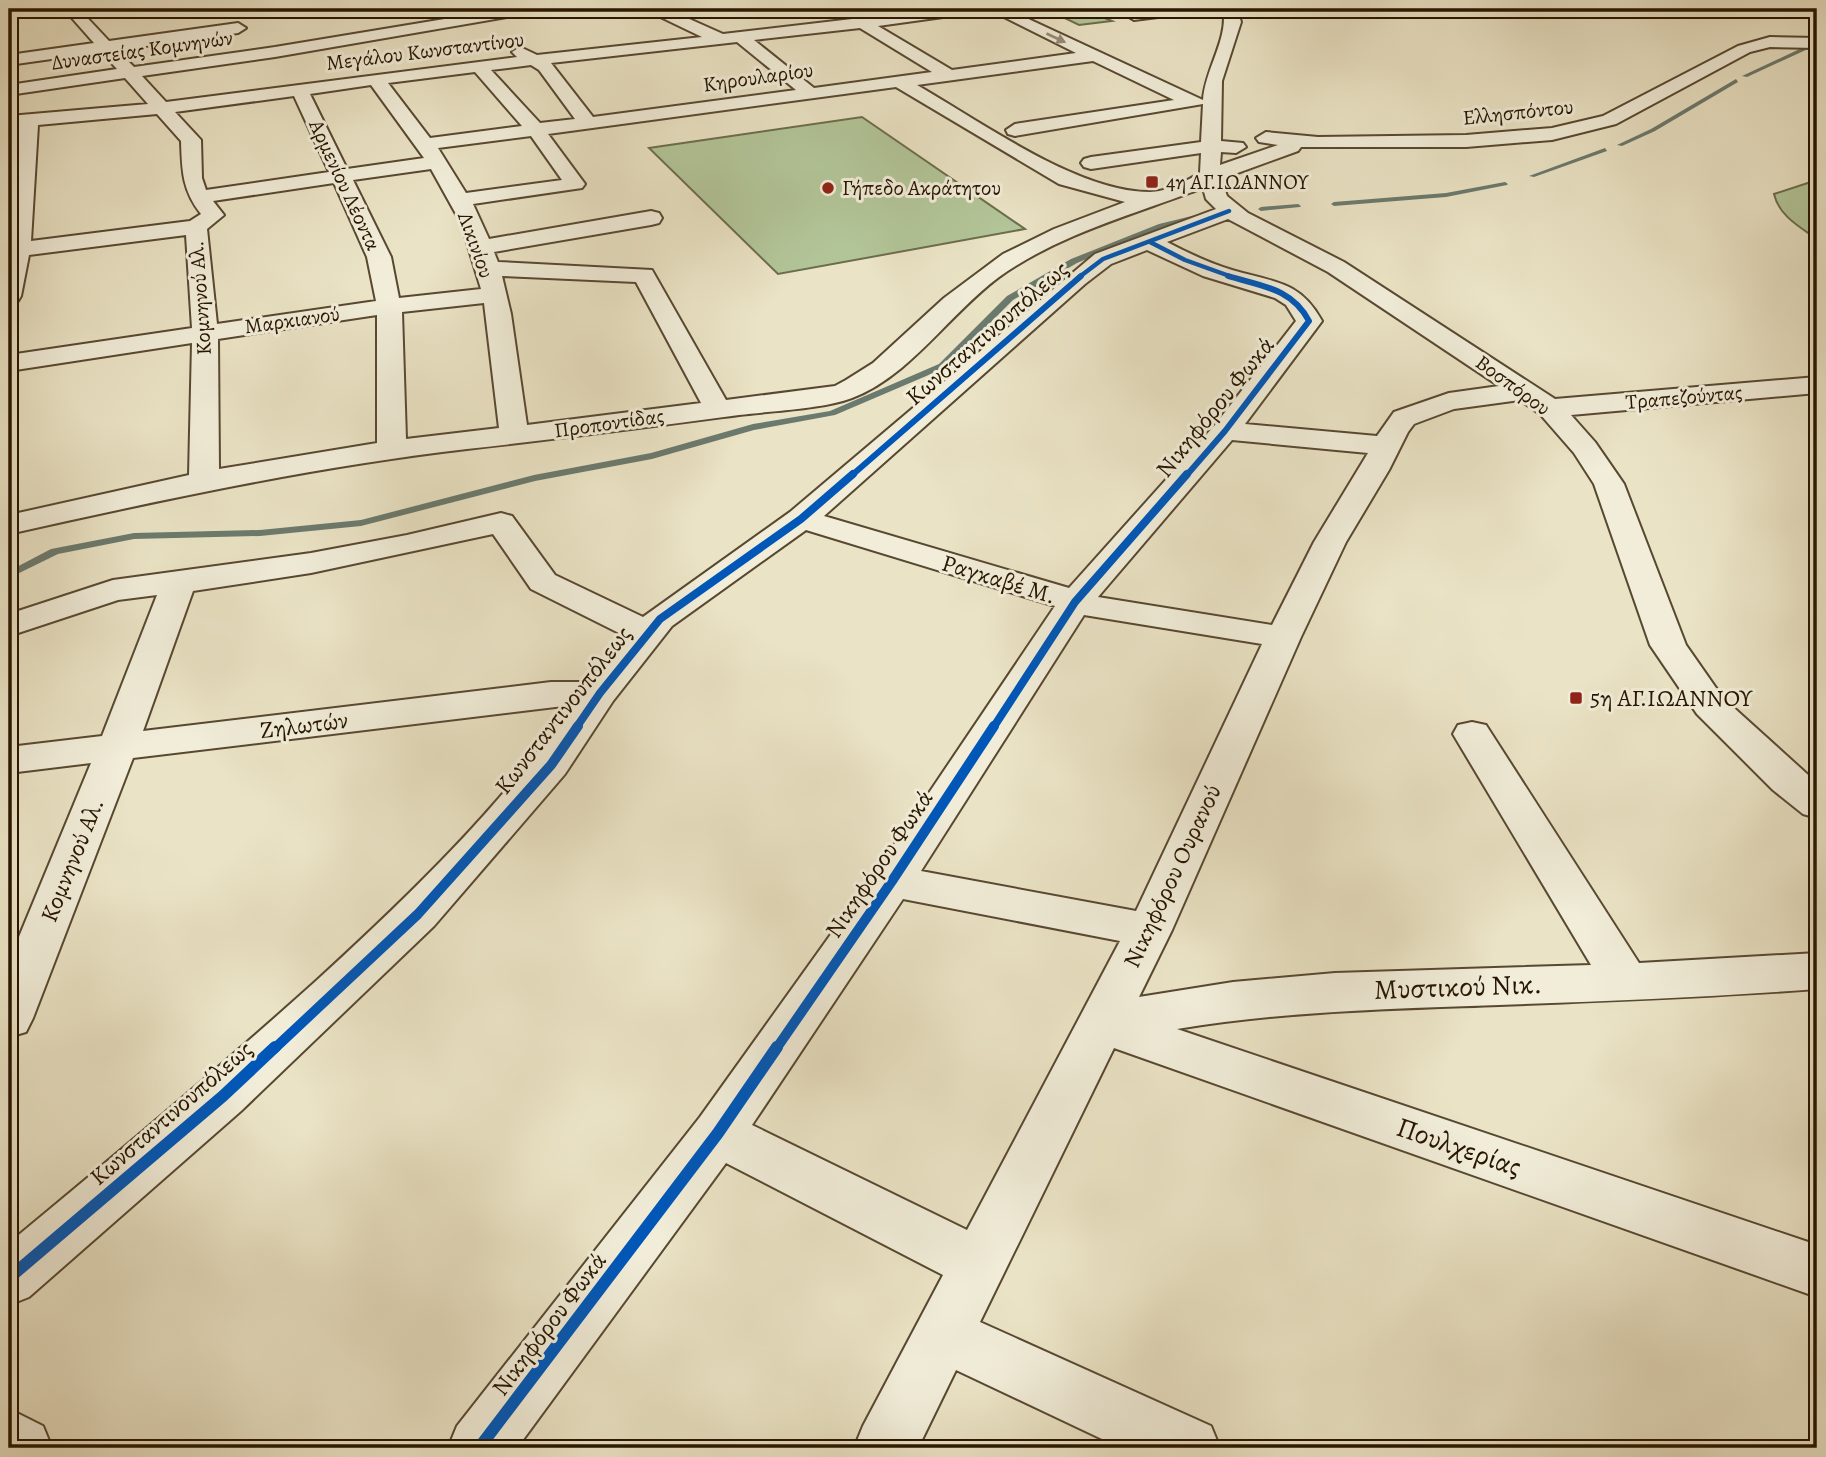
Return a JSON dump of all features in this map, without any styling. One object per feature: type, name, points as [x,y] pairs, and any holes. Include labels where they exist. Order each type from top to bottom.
[{"type":"street","name":"Δυναστείας Κομνηνών","points":[[9,90],[275,52],[526,9]]},
{"type":"street","points":[[655,9],[721,40]]},
{"type":"street","name":"Μεγάλου Κωνσταντίνου","points":[[19,121],[161,108],[301,76],[328,86],[479,66],[814,29],[866,16],[893,20],[972,9]]},
{"type":"street","points":[[995,9],[1094,56],[1202,102]]},
{"type":"street","points":[[1127,12],[1190,9]]},
{"type":"street","points":[[1230,9],[1233,22],[1213,81],[1202,102],[1212,141],[1209,199],[1265,231]]},
{"type":"street","points":[[1127,12],[1152,22]]},
{"type":"street","points":[[779,14],[814,29]]},
{"type":"street","points":[[218,15],[275,52],[301,76]]},
{"type":"street","points":[[866,16],[947,74]]},
{"type":"street","points":[[75,19],[109,19]]},
{"type":"street","name":"Κομνηνού Αλ.","points":[[75,19],[105,47],[191,140],[192,178],[198,197],[213,215],[196,227],[205,333],[204,481]]},
{"type":"street","points":[[383,19],[406,30]]},
{"type":"street","points":[[460,21],[484,33]]},
{"type":"street","points":[[9,60],[238,28]]},
{"type":"street","points":[[375,36],[433,72]]},
{"type":"street","points":[[741,38],[810,93]]},
{"type":"street","name":"Ελλησπόντου","points":[[1212,141],[1466,141],[1552,134],[1609,120],[1745,49],[1770,42],[1817,43]]},
{"type":"street","points":[[506,45],[545,66],[588,123]]},
{"type":"street","name":"Κηρουλαρίου","points":[[198,197],[340,176],[536,130],[1094,56]]},
{"type":"street","points":[[459,200],[575,184],[536,130],[479,66]]},
{"type":"street","name":"Αρμενίου Λέοντα","points":[[301,76],[340,176],[379,257],[389,306],[392,449]]},
{"type":"street","name":"Λικινίου","points":[[376,80],[433,153],[459,200],[484,257],[493,295],[514,435]]},
{"type":"street","points":[[898,81],[1066,180],[1118,195],[1155,184]]},
{"type":"street","points":[[1155,184],[1064,155],[1015,130],[1202,102]]},
{"type":"street","points":[[9,296],[19,249],[15,206],[19,121]]},
{"type":"street","points":[[1091,163],[1212,141]]},
{"type":"street","name":"Ελλησπόντου","points":[[1212,141],[1291,147],[1318,143]]},
{"type":"street","name":"Κωνσταντινουπόλεως","points":[[9,1278],[223,1096],[418,914],[551,765],[600,693],[646,633],[680,603],[801,519],[1103,259],[1150,242],[1209,199],[1291,147]]},
{"type":"street","name":"Προποντίδας","points":[[9,524],[204,481],[392,449],[820,397],[862,385],[898,357],[942,313],[993,272],[1155,184],[1209,199]]},
{"type":"street","name":"Βοσπόρου","points":[[1209,199],[1336,267],[1539,399],[1585,447],[1609,484],[1668,645],[1710,706],[1787,780],[1817,804]]},
{"type":"street","points":[[484,257],[651,218]]},
{"type":"street","points":[[19,249],[196,227]]},
{"type":"street","name":"Νικηφόρου Φωκά","points":[[479,1448],[718,1133],[892,881],[1075,602],[1225,431],[1309,321],[1304,307],[1280,290],[1198,266],[1171,255],[1150,242]]},
{"type":"street","points":[[484,257],[570,274],[644,275],[717,408]]},
{"type":"street","name":"Μαρκιανού","points":[[9,363],[389,306],[493,295]]},
{"type":"street","name":"Τραπεζούντας","points":[[1539,399],[1817,385]]},
{"type":"street","name":"Νικηφόρου Ουρανού","points":[[885,1448],[1149,930],[1283,637],[1330,542],[1374,470],[1385,446],[1404,418],[1427,408],[1483,395],[1539,399]]},
{"type":"street","points":[[1225,431],[1385,446]]},
{"type":"street","name":"Ραγκαβέ Μ.","points":[[801,519],[1075,602],[1135,615],[1283,637]]},
{"type":"street","points":[[9,625],[78,599],[113,590],[179,583],[407,545],[501,523],[542,582],[646,633]]},
{"type":"street","name":"Κομνηνού Αλ.","points":[[9,1018],[117,748],[179,583]]},
{"type":"street","name":"Ζηλωτών","points":[[9,760],[551,694],[600,693]]},
{"type":"street","points":[[1472,734],[1626,982]]},
{"type":"street","points":[[892,881],[1149,930]]},
{"type":"street","name":"Μυστικού Νικ.","points":[[1100,1023],[1233,1001],[1335,992],[1626,982],[1817,971]]},
{"type":"street","name":"Πουλχερίας","points":[[1100,1023],[1817,1271]]},
{"type":"street","points":[[718,1133],[978,1264]]},
{"type":"street","points":[[942,1334],[1189,1448]]},
{"type":"street","points":[[9,1440],[21,1448]]},
{"type":"green space","points":[[1083,9],[1112,21],[1079,25],[1052,12]]},
{"type":"green space","name":"Γήπεδο Ακράτητου","points":[[862,117],[1025,229],[778,274],[649,148]]},
{"type":"green space","points":[[1817,180],[1817,239],[1785,215],[1774,194]]},
{"type":"waterway","points":[[1745,76],[1806,48]]},
{"type":"waterway","points":[[1620,145],[1653,130],[1736,81]]},
{"type":"waterway","points":[[1532,176],[1605,150]]},
{"type":"waterway","points":[[1334,204],[1446,195],[1505,184]]},
{"type":"waterway","points":[[1261,209],[1298,206]]},
{"type":"waterway","points":[[9,575],[55,551],[134,536],[260,533],[361,523],[534,478],[652,456],[753,427],[832,413],[942,366],[1010,298],[1074,261],[1161,225],[1204,215]]},
{"type":"cycle path","points":[[9,1278],[223,1096],[418,914],[551,765],[600,693],[660,619],[801,519],[1103,259],[1229,211]]},
{"type":"cycle path","points":[[479,1448],[718,1133],[892,881],[1075,602],[1225,431],[1309,321],[1303,309],[1284,293],[1221,274],[1150,242]]},
{"type":"place","name":"4η ΑΓ.ΙΩΑΝΝΟΥ","points":[[1152,182]]},
{"type":"place","name":"Γήπεδο Ακράτητου","points":[[828,188]]},
{"type":"place","name":"5η ΑΓ.ΙΩΑΝΝΟΥ","points":[[1576,698]]}]
